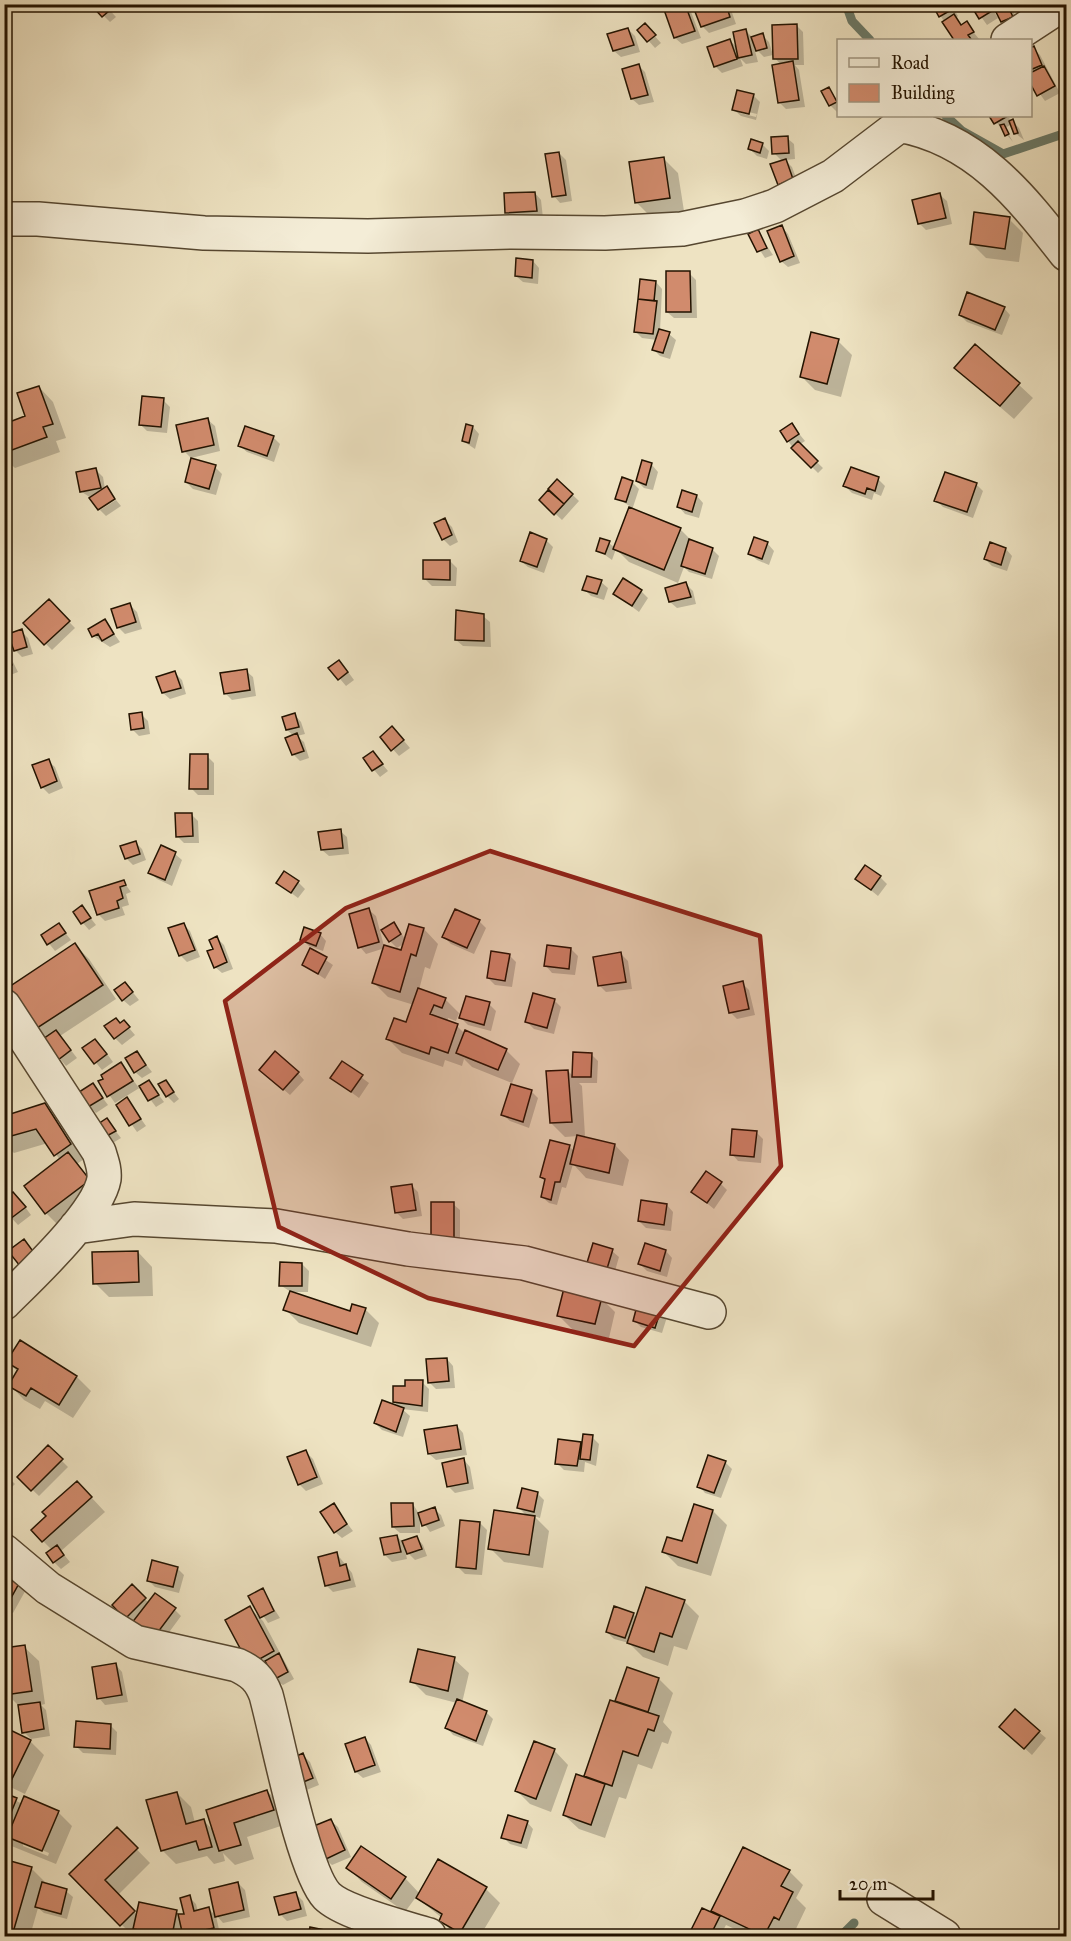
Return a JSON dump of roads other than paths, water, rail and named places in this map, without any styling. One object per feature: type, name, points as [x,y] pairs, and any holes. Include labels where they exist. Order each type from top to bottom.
[{"type":"street","points":[[1010,39],[1063,4]]},
{"type":"street","points":[[4,219],[38,219],[204,233],[368,236],[682,229],[745,216],[775,206],[833,176],[901,123],[942,136],[1006,181],[1066,254]]},
{"type":"street","points":[[4,1006],[99,1152],[104,1166],[104,1180],[98,1196],[76,1227],[4,1303]]},
{"type":"street","points":[[76,1227],[134,1219],[276,1226],[408,1249],[524,1263],[709,1312]]},
{"type":"street","points":[[4,1551],[48,1588],[135,1642],[237,1665],[252,1672],[261,1682],[266,1695],[306,1850],[316,1878],[327,1896],[343,1907],[429,1935]]},
{"type":"street","points":[[884,1899],[944,1936]]},
{"type":"waterway","points":[[846,4],[852,21],[869,39]]},
{"type":"waterway","points":[[947,117],[962,131],[1003,154],[1066,133]]},
{"type":"waterway","points":[[841,1936],[854,1923]]}]
